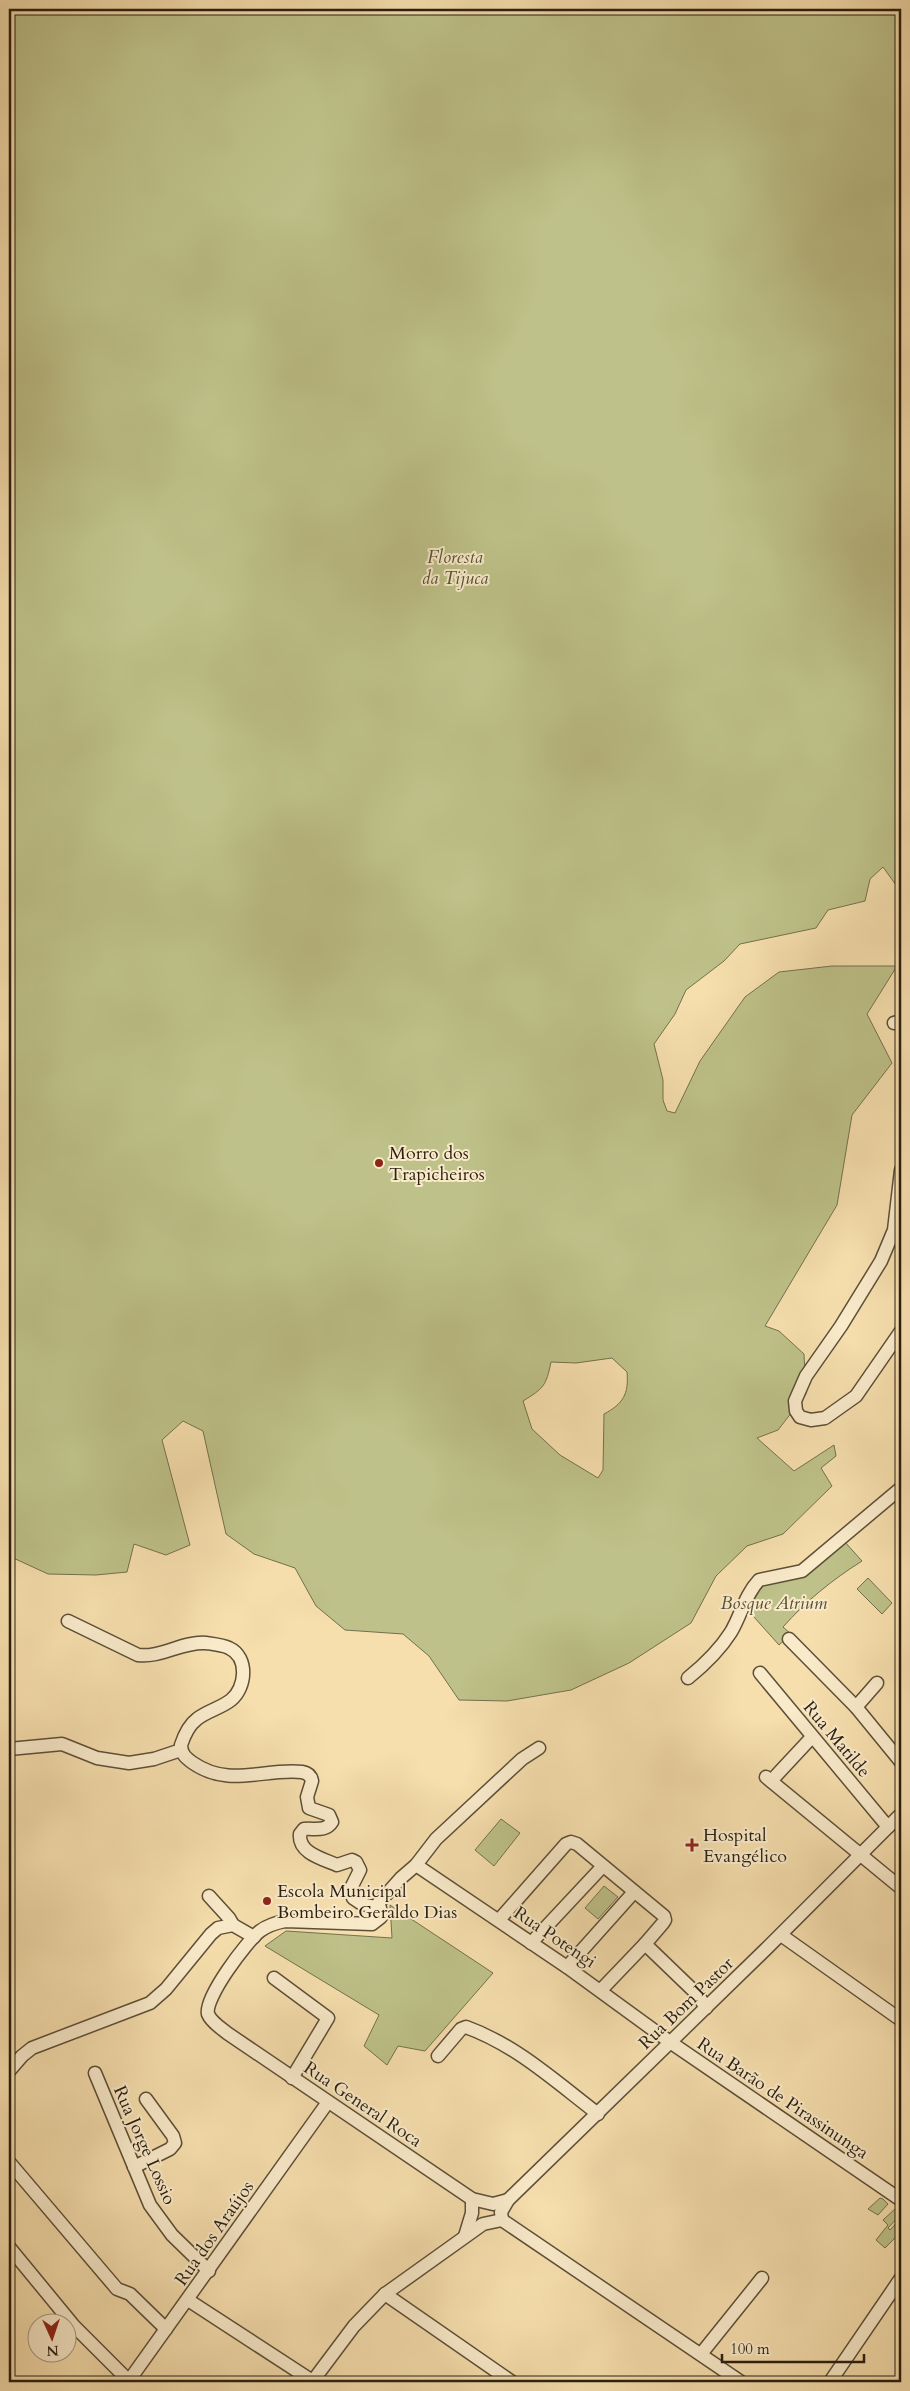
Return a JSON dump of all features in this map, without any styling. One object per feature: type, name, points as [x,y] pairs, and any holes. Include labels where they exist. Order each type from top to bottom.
[{"type":"street","points":[[901,1170],[894,1230],[882,1261],[841,1326],[806,1376],[795,1401],[796,1411],[800,1417],[812,1420],[826,1418],[856,1396],[901,1331]]},
{"type":"street","points":[[688,1678],[710,1659],[731,1632],[748,1596],[759,1580],[802,1571],[901,1488]]},
{"type":"street","points":[[68,1621],[138,1655],[150,1656],[198,1643],[230,1648],[238,1654],[243,1664],[240,1688],[232,1700],[197,1719],[184,1738],[181,1750]]},
{"type":"street","points":[[790,1639],[856,1707],[901,1762]]},
{"type":"street","name":"Rua Matilde","points":[[760,1673],[888,1827]]},
{"type":"street","points":[[856,1707],[877,1683]]},
{"type":"street","points":[[812,1737],[769,1779],[901,1888]]},
{"type":"street","points":[[9,1749],[62,1744],[97,1758],[122,1762],[154,1759],[181,1750]]},
{"type":"street","points":[[376,1906],[401,1878],[416,1866],[446,1830],[522,1759],[539,1748]]},
{"type":"street","points":[[181,1750],[189,1760],[212,1773],[240,1776],[304,1772],[309,1775],[312,1781],[306,1801],[309,1808],[329,1815],[332,1820],[328,1827],[304,1829],[300,1834],[301,1844],[310,1852],[337,1865],[352,1860],[356,1862],[360,1870],[351,1888],[353,1898],[362,1904],[380,1908],[381,1918],[372,1924],[285,1921],[271,1924],[254,1937],[233,1925],[210,1896]]},
{"type":"street","name":"Rua Bom Pastor","points":[[502,2220],[501,2212],[508,2200],[781,1935],[901,1814]]},
{"type":"street","points":[[499,1920],[566,1844],[571,1842],[577,1844],[664,1916],[665,1920],[601,1990]]},
{"type":"street","name":"Rua Potengi","points":[[416,1866],[601,1990],[670,2042]]},
{"type":"street","points":[[531,1943],[603,1866]]},
{"type":"street","points":[[567,1967],[634,1892]]},
{"type":"street","points":[[9,2071],[32,2048],[150,2003],[166,1989],[210,1934],[218,1928],[233,1925]]},
{"type":"street","points":[[781,1935],[901,2020]]},
{"type":"street","name":"Rua General Roca","points":[[254,1937],[240,1952],[224,1977],[208,2013],[216,2025],[472,2199],[493,2204],[508,2200]]},
{"type":"street","points":[[645,1944],[698,1995],[706,2008]]},
{"type":"street","points":[[274,1978],[328,2018],[292,2078]]},
{"type":"street","points":[[438,2056],[461,2029],[466,2027],[489,2035],[513,2049],[598,2114]]},
{"type":"street","name":"Rua Barão de Pirassinunga","points":[[670,2042],[901,2200]]},
{"type":"street","name":"Rua Jorge Lossio","points":[[95,2073],[150,2205],[160,2222],[208,2271]]},
{"type":"street","points":[[134,2167],[170,2149],[175,2143],[173,2136],[146,2099]]},
{"type":"street","name":"Rua dos Araújos","points":[[128,2382],[328,2102]]},
{"type":"street","points":[[9,2162],[117,2289],[130,2294],[166,2329]]},
{"type":"street","points":[[465,2236],[472,2212],[472,2199]]},
{"type":"street","points":[[188,2300],[313,2382],[354,2326],[385,2294],[483,2224],[502,2220],[741,2382]]},
{"type":"street","points":[[9,2247],[74,2326],[128,2382]]},
{"type":"street","points":[[701,2354],[762,2278]]},
{"type":"street","points":[[830,2382],[901,2278]]},
{"type":"street","points":[[385,2294],[512,2382]]},
{"type":"green space","name":"Floresta da Tijuca","points":[[9,9],[901,9],[901,892],[883,867],[870,879],[865,901],[828,910],[816,928],[740,944],[724,961],[686,990],[675,1014],[654,1044],[663,1080],[663,1100],[667,1111],[675,1113],[700,1061],[745,997],[779,972],[832,966],[897,966],[867,1014],[892,1063],[852,1115],[837,1205],[765,1326],[779,1331],[804,1354],[806,1394],[778,1430],[757,1438],[794,1471],[834,1445],[836,1456],[821,1468],[832,1486],[783,1534],[747,1546],[716,1576],[691,1623],[629,1663],[571,1690],[507,1701],[459,1700],[429,1656],[403,1634],[345,1630],[316,1606],[295,1568],[254,1554],[226,1534],[203,1431],[183,1421],[162,1440],[190,1545],[166,1555],[134,1544],[127,1572],[96,1575],[48,1574],[9,1556]],"holes":[[[612,1358],[627,1372],[627,1386],[623,1398],[616,1406],[604,1414],[603,1470],[598,1478],[560,1455],[532,1429],[523,1401],[543,1386],[551,1362],[576,1363]]]},
{"type":"green space","name":"Bosque Atrium","points":[[844,1541],[862,1561],[820,1591],[792,1617],[783,1627],[791,1634],[779,1645],[745,1607],[758,1581],[797,1576]]},
{"type":"green space","points":[[868,1578],[892,1603],[882,1614],[857,1589]]},
{"type":"green space","points":[[501,1819],[520,1833],[494,1866],[475,1850]]},
{"type":"green space","points":[[604,1886],[618,1897],[598,1919],[585,1908]]},
{"type":"green space","points":[[390,1905],[493,1973],[425,2051],[398,2046],[387,2065],[364,2046],[379,2015],[265,1946],[286,1931],[392,1938]]},
{"type":"green space","points":[[880,2198],[888,2204],[878,2215],[868,2209]]},
{"type":"green space","points":[[896,2208],[901,2214],[888,2228],[890,2230],[901,2218],[901,2232],[885,2248],[876,2240],[888,2225],[883,2220]]},
{"type":"place","name":"Morro dos Trapicheiros","points":[[379,1163]]},
{"type":"place","name":"Hospital Evangélico","points":[[692,1845]]},
{"type":"place","name":"Escola Municipal Bombeiro Geraldo Dias","points":[[267,1901]]}]
